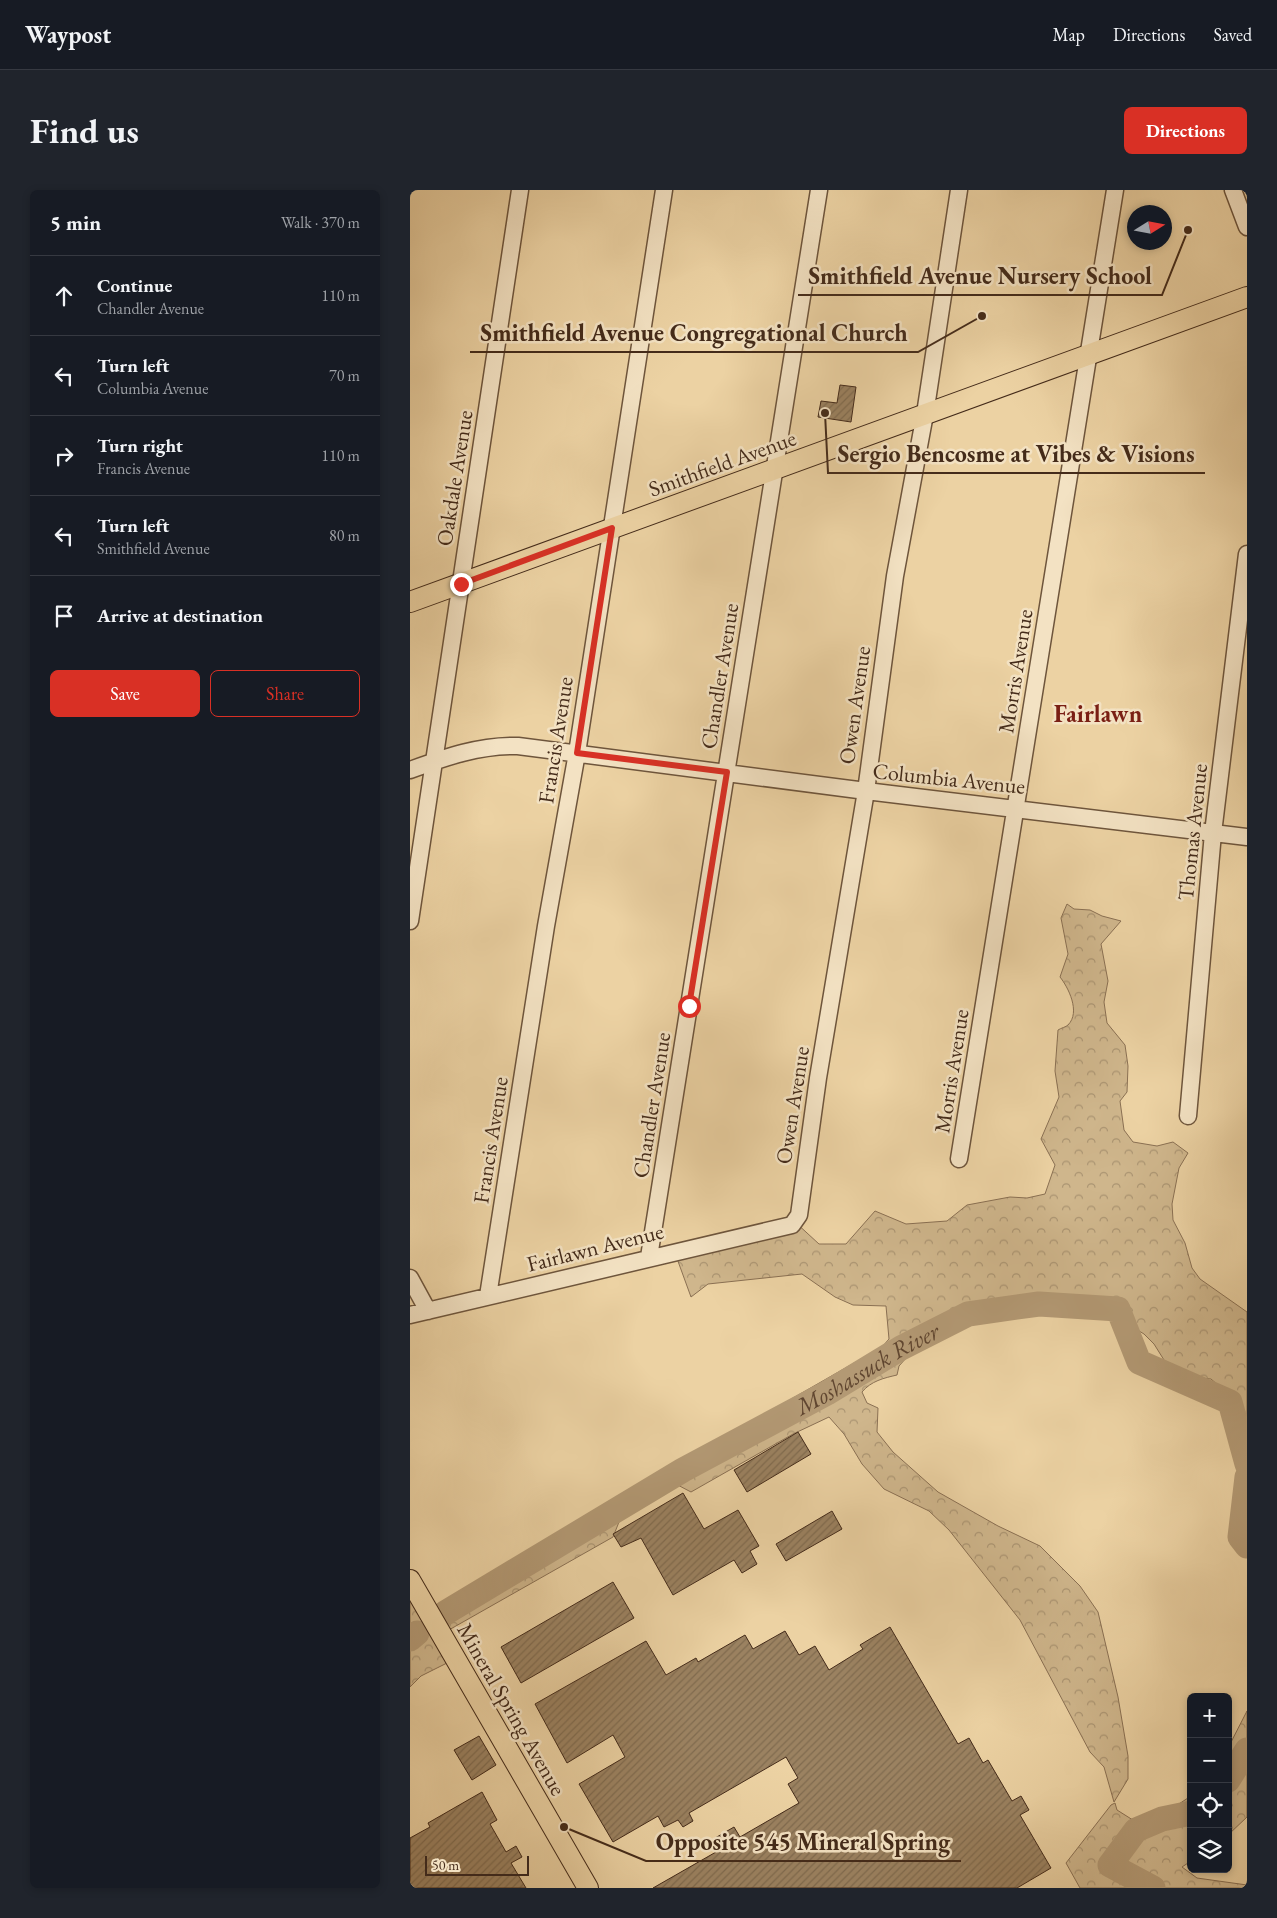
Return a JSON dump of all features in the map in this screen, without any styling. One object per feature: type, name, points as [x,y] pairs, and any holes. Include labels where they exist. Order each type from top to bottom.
[{"type":"main road","name":"Smithfield Avenue","points":[[410,602],[1247,297]]},
{"type":"main road","name":"Mineral Spring Avenue","points":[[411,1584],[588,1888]]},
{"type":"street","name":"Oakdale Avenue","points":[[410,921],[520,190]]},
{"type":"street","name":"Francis Avenue","points":[[488,1296],[546,926],[577,753],[664,190]]},
{"type":"street","name":"Chandler Avenue","points":[[649,1257],[819,190]]},
{"type":"street","name":"Owen Avenue","points":[[792,1225],[799,1215],[818,1078],[866,791],[895,576],[925,414],[959,190]]},
{"type":"street","name":"Morris Avenue","points":[[960,1159],[1115,190]]},
{"type":"street","points":[[1232,190],[1247,227]]},
{"type":"street","name":"Thomas Avenue","points":[[1188,1116],[1213,833],[1247,554]]},
{"type":"street","name":"Columbia Avenue","points":[[410,770],[462,752],[506,746],[577,753],[866,791],[1247,837]]},
{"type":"street","name":"Fairlawn Avenue","points":[[410,1315],[649,1257],[792,1225]]},
{"type":"street","points":[[410,1278],[428,1311]]},
{"type":"green space","points":[[1067,904],[1074,909],[1090,910],[1102,916],[1121,921],[1101,944],[1108,981],[1104,1002],[1107,1023],[1125,1045],[1128,1066],[1127,1092],[1120,1101],[1124,1130],[1133,1142],[1157,1146],[1173,1142],[1188,1153],[1179,1168],[1172,1204],[1173,1220],[1185,1243],[1192,1268],[1200,1279],[1247,1312],[1247,1431],[1242,1406],[1211,1379],[1174,1376],[1154,1344],[1144,1334],[1113,1315],[1066,1308],[945,1330],[915,1348],[899,1366],[897,1375],[874,1383],[862,1392],[867,1403],[878,1408],[877,1432],[893,1452],[938,1492],[998,1526],[1040,1546],[1080,1586],[1098,1612],[1118,1697],[1128,1756],[1128,1779],[1114,1802],[1104,1767],[1090,1752],[1020,1620],[949,1530],[929,1511],[884,1489],[862,1464],[844,1434],[829,1417],[793,1434],[691,1492],[672,1482],[625,1507],[613,1537],[440,1635],[451,1661],[421,1676],[410,1687],[410,1588],[434,1625],[518,1573],[519,1564],[526,1551],[882,1347],[889,1339],[886,1306],[853,1305],[835,1297],[802,1274],[708,1284],[691,1297],[675,1253],[794,1221],[819,1244],[846,1244],[875,1211],[906,1224],[947,1221],[967,1205],[1010,1197],[1027,1198],[1045,1194],[1055,1165],[1041,1139],[1059,1097],[1055,1071],[1058,1030],[1068,1025],[1072,1020],[1073,1013],[1072,1000],[1060,977],[1068,954],[1061,918]]},
{"type":"green space","points":[[1247,1711],[1247,1817],[1232,1831],[1232,1783],[1232,1740]]},
{"type":"green space","points":[[1187,1799],[1187,1864],[1182,1867],[1187,1873],[1197,1878],[1247,1885],[1247,1888],[1080,1888],[1066,1863],[1111,1805],[1115,1803],[1117,1810],[1144,1827]]},
{"type":"building","points":[[840,385],[856,387],[851,422],[818,417],[821,401],[837,403]]},
{"type":"building","points":[[798,1432],[811,1454],[747,1492],[734,1470]]},
{"type":"building","points":[[683,1493],[704,1529],[738,1510],[759,1546],[750,1551],[757,1564],[742,1573],[734,1560],[673,1595],[641,1538],[621,1547],[613,1534]]},
{"type":"building","points":[[832,1511],[842,1529],[786,1561],[776,1544]]},
{"type":"building","points":[[613,1582],[634,1618],[521,1683],[501,1647]]},
{"type":"building","points":[[890,1627],[958,1744],[969,1738],[983,1763],[988,1760],[1012,1801],[1021,1796],[1029,1810],[1020,1815],[1051,1868],[1017,1888],[653,1888],[716,1852],[710,1841],[734,1827],[740,1837],[799,1803],[788,1784],[798,1778],[786,1757],[689,1813],[693,1821],[683,1827],[678,1820],[664,1827],[658,1816],[613,1842],[579,1784],[625,1757],[613,1735],[567,1763],[535,1704],[646,1641],[666,1675],[696,1658],[698,1662],[745,1635],[753,1649],[785,1631],[799,1655],[815,1646],[829,1670],[863,1649],[860,1645]]},
{"type":"building","points":[[479,1736],[496,1765],[472,1780],[454,1750]]},
{"type":"building","points":[[482,1792],[497,1820],[490,1824],[506,1852],[516,1846],[522,1857],[511,1863],[526,1888],[410,1888],[410,1838],[430,1827],[428,1823]]},
{"type":"waterway","name":"Moshassuck River","points":[[445,1613],[683,1470],[827,1393],[901,1348],[968,1314],[1039,1304],[1118,1309],[1139,1362],[1230,1402],[1247,1464]]},
{"type":"waterway","name":"Moshassuck River","points":[[1247,1477],[1240,1537],[1247,1546]]},
{"type":"waterway","name":"Moshassuck River","points":[[410,1639],[417,1633]]},
{"type":"waterway","name":"Moshassuck River","points":[[1232,1774],[1247,1750]]},
{"type":"waterway","name":"Moshassuck River","points":[[1153,1888],[1110,1865],[1136,1830],[1162,1819],[1187,1814]]},
{"type":"place","name":"Smithfield Avenue Nursery School","points":[[1188,230]]},
{"type":"place","name":"Smithfield Avenue Congregational Church","points":[[982,316]]},
{"type":"place","name":"Sergio Bencosme at Vibes & Visions","points":[[825,413]]},
{"type":"place","name":"Opposite 545 Mineral Spring","points":[[564,1827]]},
{"type":"district","name":"Fairlawn","points":[[1098,714]]},
{"type":"route","points":[[461,584],[612,528],[577,753],[727,772],[689,1006]]}]
